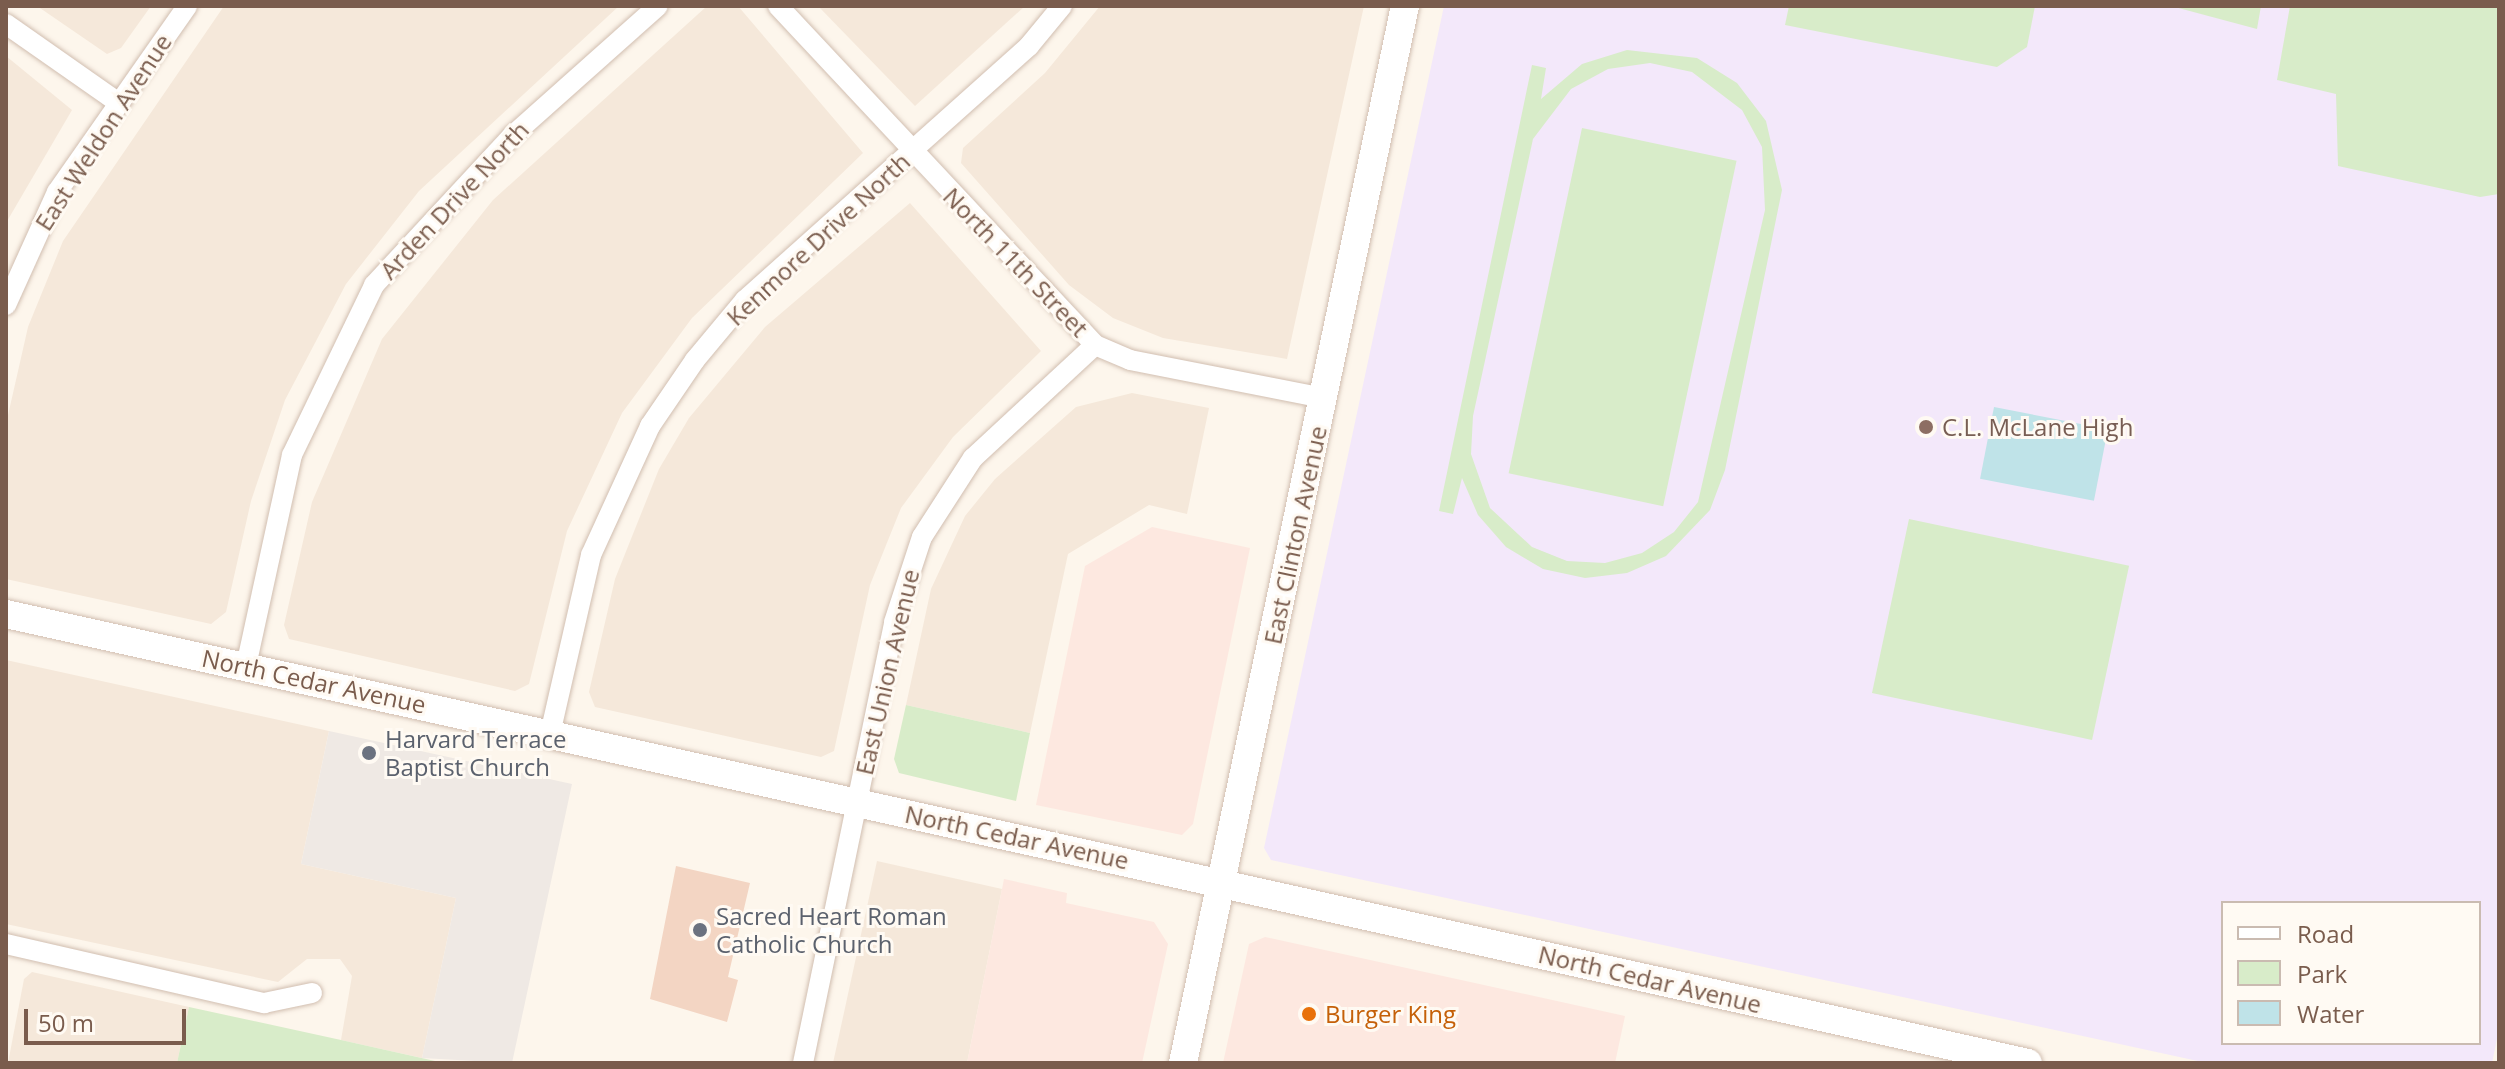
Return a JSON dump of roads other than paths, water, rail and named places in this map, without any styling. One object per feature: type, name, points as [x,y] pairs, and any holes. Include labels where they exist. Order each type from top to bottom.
[{"type":"main road","name":"East Clinton Avenue","points":[[1183,1063],[1405,6]]},
{"type":"main road","name":"North Cedar Avenue","points":[[6,614],[1223,881],[1955,1056],[2028,1063]]},
{"type":"street","name":"East Weldon Avenue","points":[[6,305],[57,192],[187,6]]},
{"type":"street","name":"Arden Drive North","points":[[246,666],[292,455],[374,285],[512,136],[658,6]]},
{"type":"street","name":"North 11th Street","points":[[778,6],[1095,345],[1130,360],[1324,398]]},
{"type":"street","name":"Kenmore Drive North","points":[[550,734],[591,555],[650,426],[745,300],[1029,46],[1062,6]]},
{"type":"street","points":[[6,24],[119,103]]},
{"type":"street","name":"East Union Avenue","points":[[803,1063],[894,622],[922,537],[973,458],[1095,345]]},
{"type":"street","points":[[7,950],[264,1003],[312,993]]},
{"type":"water","points":[[1994,407],[2108,429],[2094,501],[1980,479]]},
{"type":"place","name":"C.L. McLane High","points":[[1926,427]]},
{"type":"place","name":"Harvard Terrace Baptist Church","points":[[369,753]]},
{"type":"place","name":"Sacred Heart Roman Catholic Church","points":[[700,930]]},
{"type":"place","name":"Burger King","points":[[1309,1014]]}]
